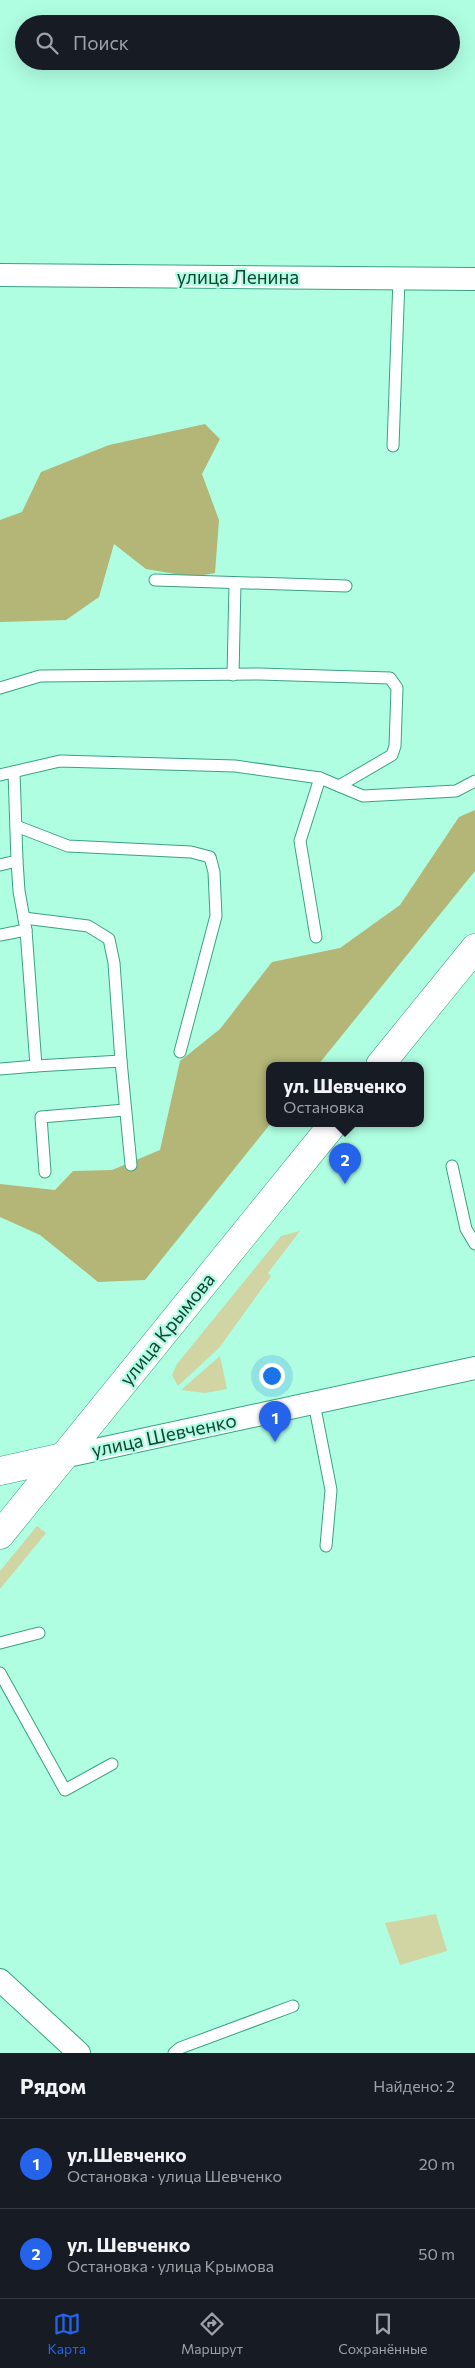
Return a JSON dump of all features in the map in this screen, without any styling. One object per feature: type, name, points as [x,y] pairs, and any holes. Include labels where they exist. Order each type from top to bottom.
[{"type":"street","name":"улица Ленина","points":[[0,275],[475,279]]},
{"type":"street","points":[[382,1062],[475,948]]},
{"type":"street","name":"улица Крымова","points":[[0,1536],[331,1127]]},
{"type":"street","name":"улица Шевченко","points":[[0,1471],[475,1368]]},
{"type":"street","points":[[0,1980],[79,2053]]},
{"type":"lane","points":[[393,446],[399,278]]},
{"type":"lane","points":[[155,580],[346,586]]},
{"type":"lane","points":[[233,675],[234,583]]},
{"type":"lane","points":[[0,688],[40,676],[384,676],[394,682],[398,688],[395,746],[392,755],[339,786]]},
{"type":"lane","points":[[0,775],[60,761],[235,766],[320,778],[363,796],[456,791],[475,781]]},
{"type":"lane","points":[[14,772],[19,891],[25,924],[36,1066]]},
{"type":"lane","points":[[316,937],[300,841],[320,778]]},
{"type":"lane","points":[[16,826],[68,846],[191,852],[210,857],[214,872],[216,916],[180,1052]]},
{"type":"lane","points":[[0,865],[17,861]]},
{"type":"lane","points":[[0,935],[25,924],[88,926],[109,939],[114,963],[130,1164]]},
{"type":"lane","points":[[0,1069],[121,1061]]},
{"type":"lane","points":[[45,1172],[41,1117],[125,1110]]},
{"type":"lane","points":[[452,1166],[466,1229],[475,1244]]},
{"type":"lane","points":[[314,1403],[331,1490],[326,1546]]},
{"type":"lane","points":[[0,1643],[39,1632]]},
{"type":"lane","points":[[0,1672],[65,1790],[112,1764]]},
{"type":"lane","points":[[174,2053],[180,2048],[293,2006]]},
{"type":"green space","points":[[205,424],[220,439],[202,474],[219,520],[215,573],[193,577],[146,569],[114,544],[99,597],[66,620],[0,622],[0,520],[22,512],[41,472],[109,445]]},
{"type":"green space","points":[[475,810],[475,871],[320,1062],[266,1062],[266,1127],[268,1127],[145,1280],[98,1282],[40,1235],[0,1217],[0,1184],[55,1190],[73,1171],[112,1170],[160,1150],[180,1061],[220,1029],[272,962],[340,948],[400,905],[459,817]]},
{"type":"green space","points":[[300,1231],[268,1273],[271,1276],[219,1348],[178,1386],[172,1375],[177,1364],[281,1236]]},
{"type":"green space","points":[[220,1356],[227,1389],[205,1393],[181,1390]]},
{"type":"green space","points":[[37,1526],[46,1533],[0,1589],[0,1571]]},
{"type":"green space","points":[[436,1914],[447,1951],[400,1965],[385,1923]]},
{"type":"place","name":"ул. Шевченко","points":[[345,1184]]},
{"type":"place","name":"ул.Шевченко","points":[[275,1442]]}]
